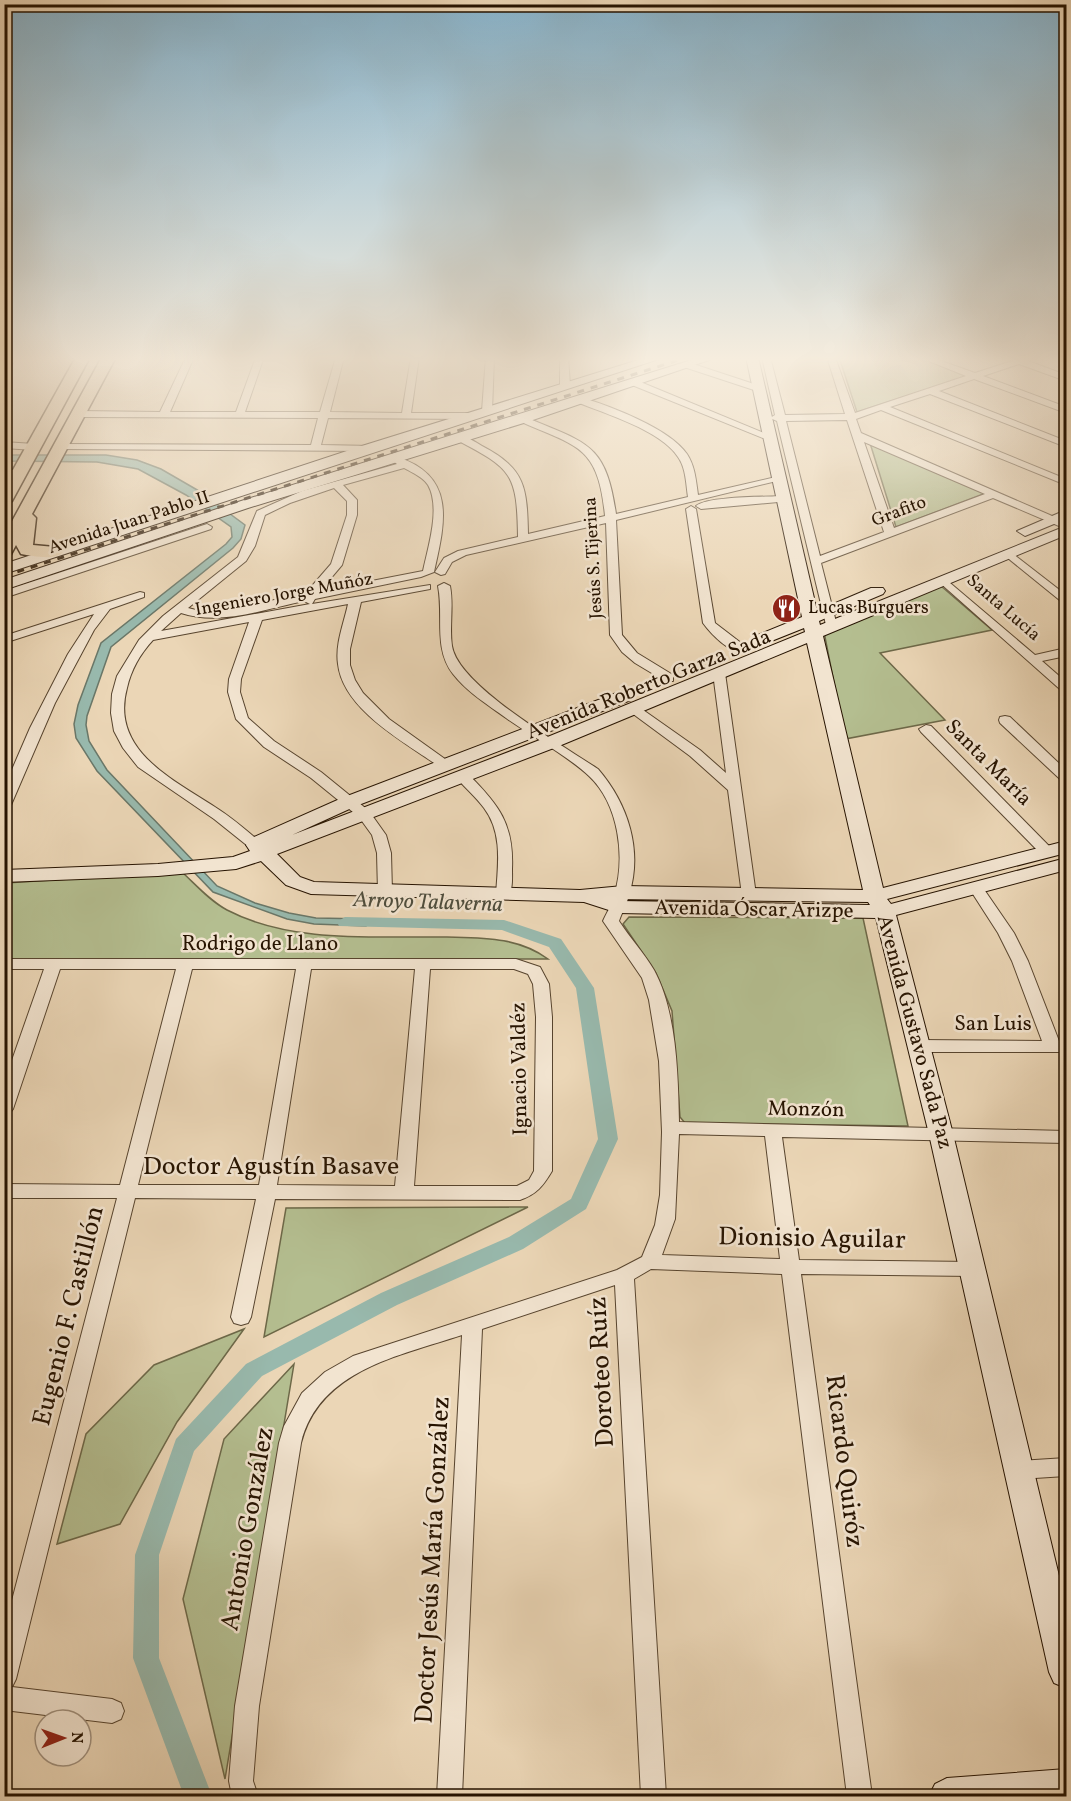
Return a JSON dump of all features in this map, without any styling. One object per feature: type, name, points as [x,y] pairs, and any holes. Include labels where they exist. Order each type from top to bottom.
[{"type":"main road","points":[[4,501],[12,473],[37,441]]},
{"type":"main road","points":[[4,552],[64,441]]},
{"type":"main road","points":[[32,499],[24,544],[27,550],[56,552]]},
{"type":"street","points":[[315,448],[317,441]]},
{"type":"street","name":"Avenida Juan Pablo II","points":[[4,569],[392,441]]},
{"type":"street","name":"Avenida Juan Pablo II","points":[[4,585],[204,523],[243,506],[400,462],[452,441]]},
{"type":"street","points":[[466,441],[493,455],[516,474],[522,496],[523,538]]},
{"type":"street","name":"Jesús S. Tijerina","points":[[569,441],[596,459],[606,479],[616,635],[624,648],[638,660],[669,678]]},
{"type":"street","points":[[667,441],[683,454],[709,623],[715,632],[741,650]]},
{"type":"street","name":"Avenida Gustavo Sada Paz","points":[[772,441],[784,499],[821,623],[880,904],[941,1134],[1019,1470],[1059,1614],[1066,1672]]},
{"type":"street","name":"Avenida Gustavo Sada Paz","points":[[788,441],[815,562],[821,623]]},
{"type":"street","points":[[859,441],[890,533]]},
{"type":"street","points":[[871,441],[1063,522]]},
{"type":"street","points":[[965,441],[1066,482]]},
{"type":"street","points":[[4,446],[34,447]]},
{"type":"street","points":[[61,447],[370,448]]},
{"type":"street","points":[[259,848],[210,809],[144,765],[129,750],[116,719],[117,698],[134,656],[148,637],[242,559],[252,542],[257,520],[262,512],[400,462],[430,481],[436,492],[437,523],[425,573],[417,577],[418,582],[426,587]]},
{"type":"street","points":[[649,1262],[666,1219],[671,1128],[658,1001],[637,955],[611,921],[621,900],[627,871],[621,820],[616,801],[593,772],[483,696],[458,672],[446,647],[447,602],[444,586],[452,580],[447,573],[441,572],[448,560],[462,553],[692,503],[780,479]]},
{"type":"street","points":[[310,603],[336,565],[352,515],[352,500],[337,485]]},
{"type":"street","name":"Grafito","points":[[815,562],[995,494]]},
{"type":"street","points":[[692,503],[784,499]]},
{"type":"street","name":"Avenida Roberto Garza Sada","points":[[4,876],[158,870],[237,862],[259,848],[349,802],[741,650],[942,580],[1008,553],[1063,522]]},
{"type":"street","name":"Avenida Roberto Garza Sada","points":[[259,848],[364,814],[552,742],[720,673],[821,623],[1063,522]]},
{"type":"street","points":[[4,595],[204,523]]},
{"type":"street","points":[[1008,553],[1066,600]]},
{"type":"street","name":"Ingeniero Jorge Muñóz","points":[[148,637],[256,619],[310,603],[355,601],[425,573],[441,572]]},
{"type":"street","name":"Santa Lucía","points":[[942,580],[1066,688]]},
{"type":"street","name":"Ingeniero Jorge Muñóz","points":[[180,609],[199,615],[224,614],[310,603],[392,587],[444,586]]},
{"type":"street","points":[[4,640],[140,595]]},
{"type":"street","points":[[355,601],[344,664],[353,689],[379,716],[445,764]]},
{"type":"street","points":[[4,805],[74,650],[105,608]]},
{"type":"street","points":[[256,619],[235,679],[234,692],[242,718],[269,744],[316,775],[364,814],[380,835],[384,853],[385,892]]},
{"type":"street","points":[[1033,659],[1066,652]]},
{"type":"street","points":[[720,673],[749,895]]},
{"type":"street","points":[[631,708],[686,746],[734,787]]},
{"type":"street","points":[[1005,720],[1066,777]]},
{"type":"street","name":"Santa María","points":[[926,729],[1061,860]]},
{"type":"street","points":[[463,777],[484,797],[505,831],[507,847],[503,894]]},
{"type":"street","name":"Avenida Óscar Arizpe","points":[[259,848],[284,874],[303,886],[385,892],[580,896],[621,900],[880,904],[976,888],[1061,860]]},
{"type":"street","name":"Avenida Óscar Arizpe","points":[[621,900],[749,895],[880,904],[1061,860]]},
{"type":"street","points":[[976,888],[1006,933],[1059,1047]]},
{"type":"street","name":"Rodrigo de Llano","points":[[4,964],[304,966],[516,964]]},
{"type":"street","points":[[4,1109],[54,964]]},
{"type":"street","points":[[404,1191],[423,964]]},
{"type":"street","name":"Ignacio Valdéz","points":[[516,964],[534,971],[539,976],[544,1017],[543,1171],[535,1185]]},
{"type":"street","name":"Eugenio F. Castillón","points":[[4,1679],[185,965]]},
{"type":"street","points":[[241,1317],[267,1192],[304,966]]},
{"type":"street","name":"San Luis","points":[[918,1046],[1059,1047]]},
{"type":"street","name":"Monzón","points":[[671,1128],[1066,1137]]},
{"type":"street","name":"Ricardo Quiróz","points":[[773,1132],[860,1797]]},
{"type":"street","name":"Doctor Agustín Basave","points":[[4,1191],[519,1193],[535,1185]]},
{"type":"street","name":"Dionisio Aguilar","points":[[649,1262],[792,1267],[973,1269]]},
{"type":"street","name":"Doroteo Ruíz","points":[[649,1262],[624,1275],[654,1797]]},
{"type":"street","name":"Antonio González","points":[[245,1797],[241,1781],[247,1706],[293,1425],[311,1396],[329,1379],[349,1366],[624,1275]]},
{"type":"street","name":"Doctor Jesús María González","points":[[450,1797],[472,1326]]},
{"type":"street","points":[[1019,1470],[1066,1467]]},
{"type":"street","points":[[4,1698],[112,1711]]},
{"type":"street","points":[[947,1797],[1066,1787]]},
{"type":"green space","points":[[870,443],[986,493],[896,527]]},
{"type":"green space","points":[[941,586],[992,630],[880,653],[945,720],[845,739],[824,632]]},
{"type":"green space","points":[[182,872],[227,910],[252,921],[279,928],[335,936],[500,940],[525,946],[548,959],[5,959],[5,883]]},
{"type":"green space","points":[[629,917],[863,918],[908,1126],[685,1123],[680,1117],[672,1011],[656,973],[623,924]]},
{"type":"green space","points":[[528,1207],[264,1337],[286,1208]]},
{"type":"green space","points":[[244,1329],[177,1422],[120,1524],[57,1544],[86,1434],[154,1365]]},
{"type":"green space","points":[[294,1364],[225,1779],[183,1599],[224,1439]]},
{"type":"water","points":[[5,455],[106,455],[137,460],[161,469],[199,491],[245,525],[241,539],[233,548],[111,647],[87,716],[89,741],[107,770],[217,886],[255,903],[289,913],[316,918],[367,919],[366,926],[314,924],[287,919],[213,892],[97,771],[76,738],[74,724],[78,705],[101,643],[226,544],[232,537],[231,527],[186,495],[138,469],[97,462],[5,461]]},
{"type":"waterway","name":"Arroyo Talaverna","points":[[198,1796],[146,1658],[147,1555],[184,1446],[254,1370],[389,1299],[516,1243],[579,1204],[608,1139],[585,988],[555,943],[504,925],[345,922]]},
{"type":"railway","points":[[4,576],[425,441]]},
{"type":"place","name":"Lucas Burguers","points":[[787,608]]}]
